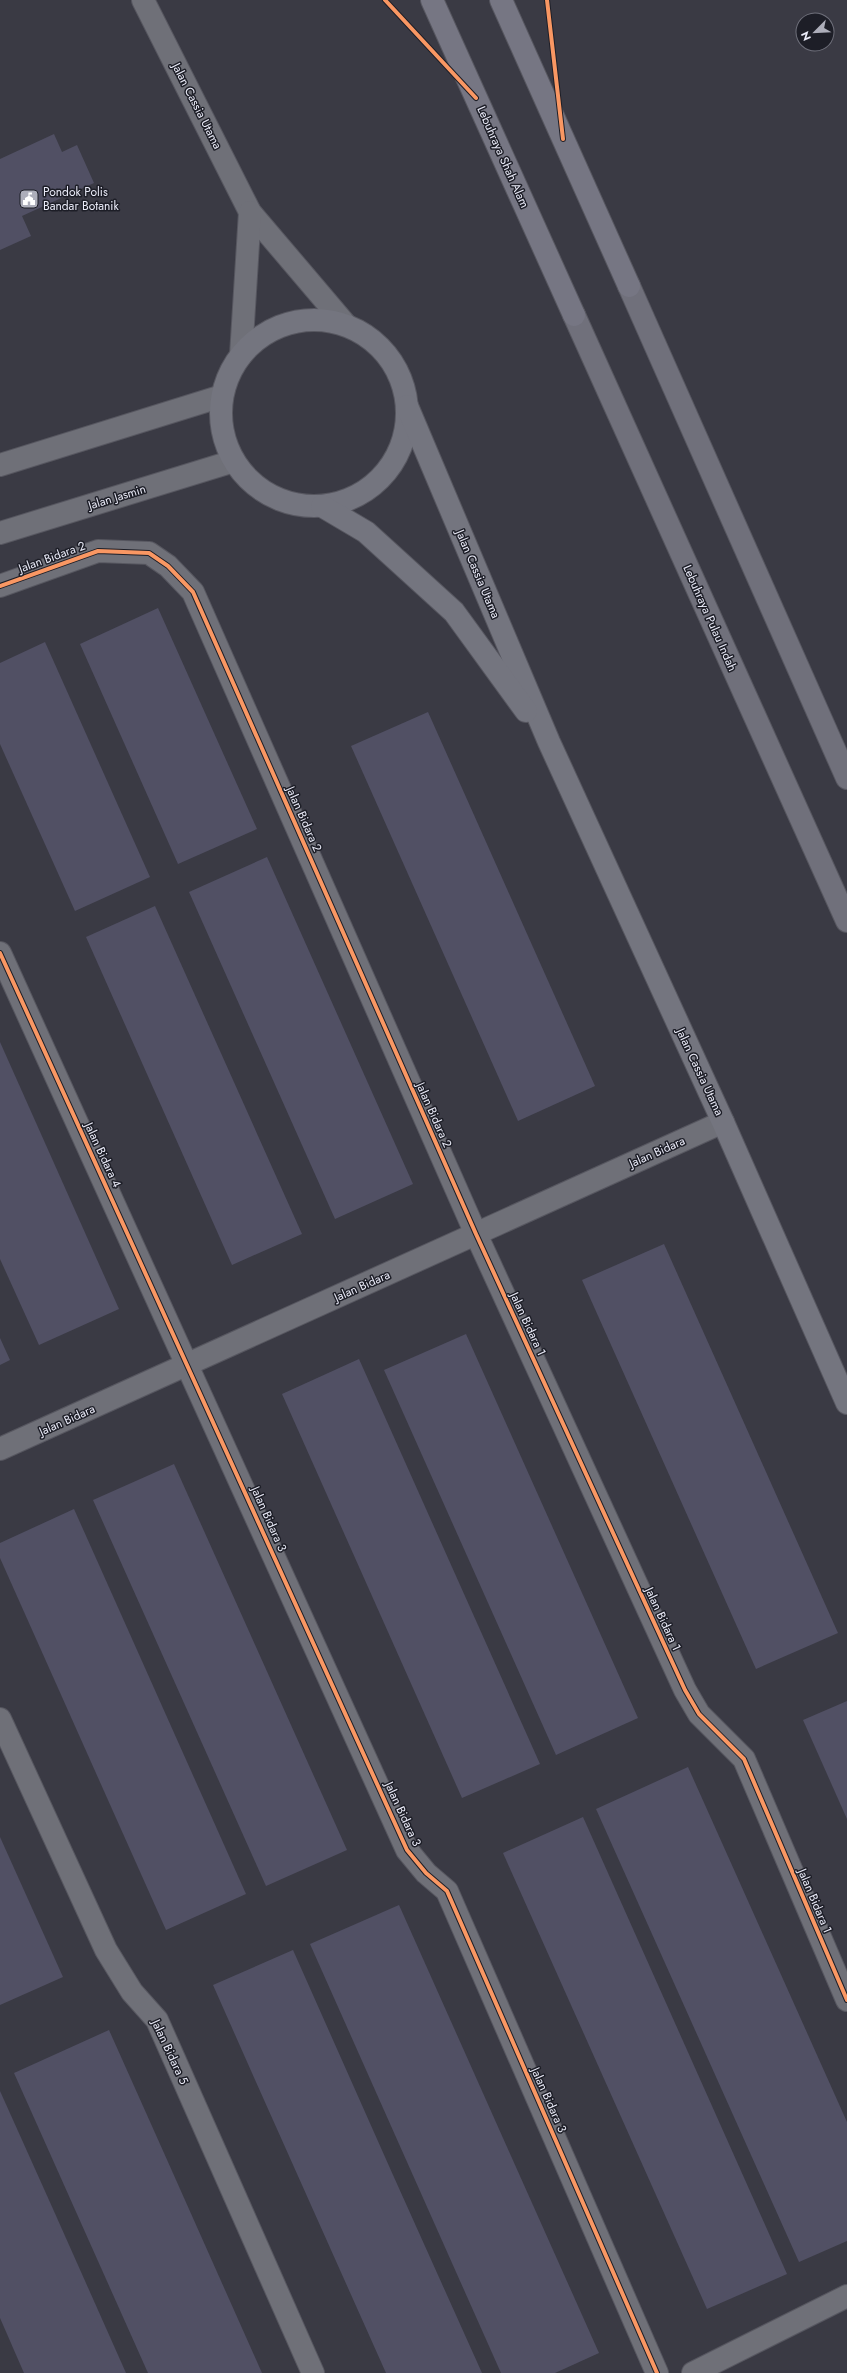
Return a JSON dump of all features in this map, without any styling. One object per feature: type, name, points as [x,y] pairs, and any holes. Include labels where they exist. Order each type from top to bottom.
[{"type":"highway","name":"Lebuhraya Shah Alam","points":[[432,0],[574,314]]},
{"type":"highway","points":[[501,0],[629,286]]},
{"type":"main road","points":[[629,286],[847,778]]},
{"type":"main road","name":"Lebuhraya Pulau Indah","points":[[574,314],[847,921]]},
{"type":"street","name":"Jalan Cassia Utama","points":[[143,0],[250,212],[346,325]]},
{"type":"street","points":[[241,355],[250,212]]},
{"type":"street","points":[[317,320],[346,325],[369,338],[388,357],[401,380],[407,406],[405,435],[394,462],[375,484],[350,500],[322,506],[296,505],[272,496],[250,481],[234,461],[225,440],[222,426],[222,396],[229,375],[241,355],[262,336],[288,323],[317,320]]},
{"type":"street","points":[[0,465],[222,396]]},
{"type":"street","name":"Jalan Cassia Utama","points":[[407,406],[549,742],[723,1122],[847,1403]]},
{"type":"street","name":"Jalan Jasmin","points":[[0,533],[234,461]]},
{"type":"street","name":"Jalan Cassia Utama","points":[[322,506],[366,532],[454,612],[549,742]]},
{"type":"street","name":"Jalan Bidara 2","points":[[8,583],[98,551],[149,553],[168,566],[193,592],[476,1234]]},
{"type":"street","name":"Jalan Bidara 4","points":[[0,953],[188,1365]]},
{"type":"street","name":"Jalan Bidara","points":[[0,1449],[723,1122]]},
{"type":"street","name":"Jalan Bidara 1","points":[[476,1234],[685,1690],[699,1714],[744,1759],[847,2000]]},
{"type":"street","name":"Jalan Bidara 3","points":[[188,1365],[407,1850],[426,1873],[447,1891],[657,2373]]},
{"type":"street","name":"Jalan Bidara 5","points":[[0,1719],[106,1950],[132,1992],[157,2020],[313,2373]]},
{"type":"street","points":[[693,2373],[847,2296]]},
{"type":"building","name":"Pondok Polis Bandar Botanik","points":[[54,134],[62,152],[77,145],[94,183],[22,216],[31,236],[0,250],[0,159]]},
{"type":"building","points":[[158,608],[257,829],[178,864],[80,644]]},
{"type":"building","points":[[45,642],[150,877],[75,911],[0,744],[0,663]]},
{"type":"building","points":[[428,712],[595,1086],[518,1121],[351,746]]},
{"type":"building","points":[[267,857],[413,1184],[335,1219],[189,892]]},
{"type":"building","points":[[155,906],[302,1234],[232,1265],[86,937]]},
{"type":"building","points":[[0,1042],[119,1309],[39,1345],[0,1259]]},
{"type":"building","points":[[664,1244],[838,1633],[756,1669],[582,1280]]},
{"type":"building","points":[[466,1334],[638,1718],[556,1755],[384,1370]]},
{"type":"building","points":[[0,1338],[10,1360],[0,1365]]},
{"type":"building","points":[[359,1359],[540,1764],[462,1798],[282,1394]]},
{"type":"building","points":[[174,1464],[347,1850],[266,1886],[93,1500]]},
{"type":"building","points":[[74,1509],[246,1894],[166,1930],[0,1558],[0,1543]]},
{"type":"building","points":[[847,1701],[847,1819],[803,1720]]},
{"type":"building","points":[[688,1767],[847,2122],[847,2241],[799,2262],[596,1809]]},
{"type":"building","points":[[583,1817],[787,2274],[707,2309],[503,1853]]},
{"type":"building","points":[[0,1837],[63,1977],[0,2005]]},
{"type":"building","points":[[399,1905],[599,2353],[555,2373],[501,2373],[310,1944]]},
{"type":"building","points":[[293,1950],[482,2373],[386,2373],[213,1985]]},
{"type":"building","points":[[109,2030],[262,2373],[148,2373],[14,2073]]},
{"type":"building","points":[[0,2091],[126,2373],[24,2373],[0,2318]]},
{"type":"cycle path","points":[[385,0],[476,98]]},
{"type":"cycle path","points":[[547,0],[563,139]]},
{"type":"cycle path","points":[[0,586],[98,551],[149,553],[168,566],[193,592],[476,1234],[685,1690],[699,1714],[744,1759],[847,2000]]},
{"type":"cycle path","points":[[0,953],[407,1850],[426,1873],[447,1891],[657,2373]]},
{"type":"place","name":"Pondok Polis Bandar Botanik","points":[[29,199]]}]
